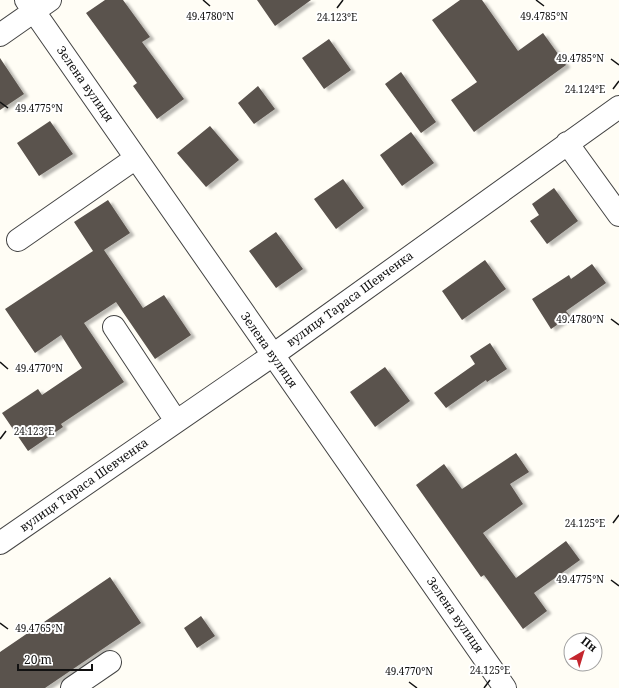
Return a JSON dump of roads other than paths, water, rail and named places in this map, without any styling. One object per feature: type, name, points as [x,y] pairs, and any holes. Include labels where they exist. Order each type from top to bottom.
[{"type":"street","points":[[0,34],[37,4]]},
{"type":"street","name":"Зелена вулиця","points":[[37,4],[136,158],[505,688]]},
{"type":"street","name":"вулиця Тараса Шевченка","points":[[0,543],[273,355],[619,107]]},
{"type":"street","points":[[567,143],[619,215]]},
{"type":"street","points":[[18,240],[136,158]]},
{"type":"street","points":[[114,327],[176,421]]},
{"type":"street","points":[[72,688],[110,662]]}]
